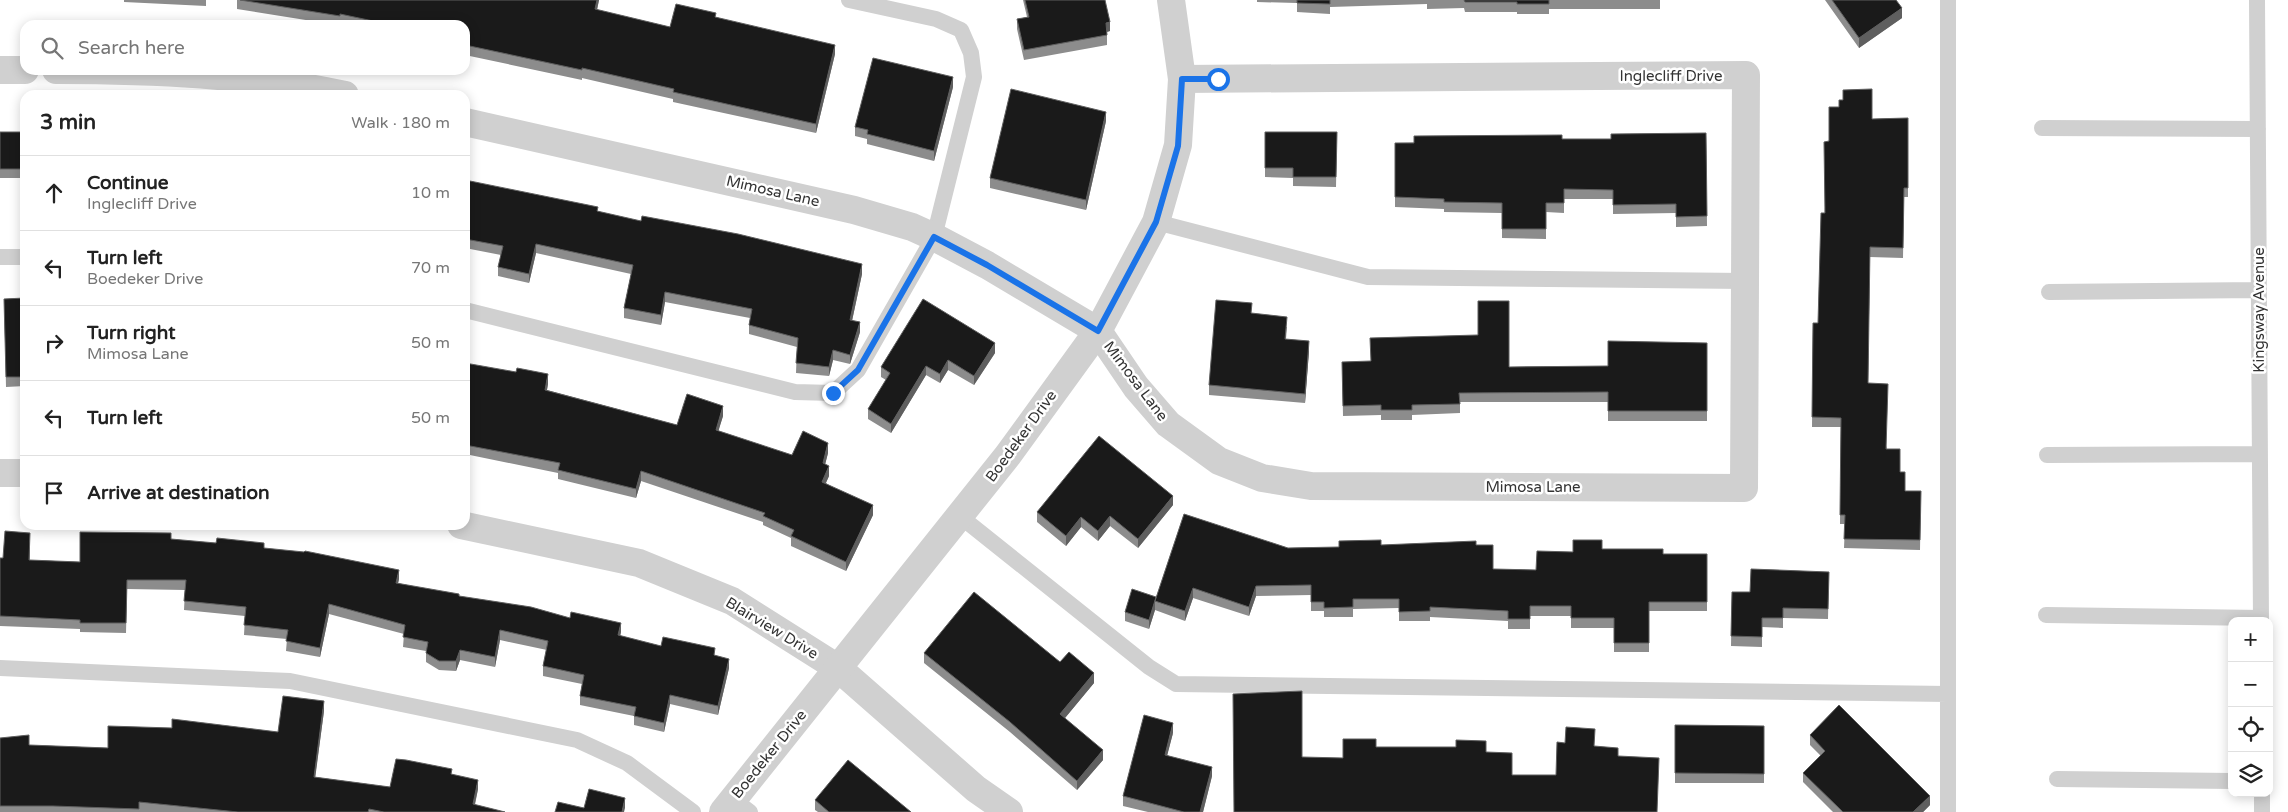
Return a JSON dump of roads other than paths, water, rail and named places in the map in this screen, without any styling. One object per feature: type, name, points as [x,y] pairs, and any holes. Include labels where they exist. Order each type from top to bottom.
[{"type":"street","name":"Boedeker Drive","points":[[735,808],[838,668],[1008,455],[1098,331],[1156,222],[1178,146],[1182,79],[1172,0]]},
{"type":"street","points":[[0,70],[20,70]]},
{"type":"street","points":[[206,75],[241,78],[314,90]]},
{"type":"street","name":"Inglecliff Drive","points":[[1182,79],[1746,75],[1744,488]]},
{"type":"street","name":"Mimosa Lane","points":[[470,123],[854,210],[912,227],[987,265],[1098,331],[1136,387],[1168,424],[1219,461],[1262,478],[1311,486],[1744,488]]},
{"type":"street","points":[[0,473],[20,473]]},
{"type":"street","name":"Blairview Drive","points":[[470,527],[639,563],[732,601],[838,668],[976,789],[1010,812]]},
{"type":"lane","points":[[470,311],[795,392],[833,393],[858,370],[934,237],[974,77],[971,53],[961,30],[936,19],[849,0]]},
{"type":"lane","points":[[1948,0],[1948,812]]},
{"type":"lane","name":"Kingsway Avenue","points":[[2257,0],[2261,617]]},
{"type":"lane","points":[[2042,128],[2258,129]]},
{"type":"lane","points":[[1156,222],[1368,276],[1745,281]]},
{"type":"lane","points":[[0,257],[20,257]]},
{"type":"lane","points":[[2049,292],[2259,290]]},
{"type":"lane","points":[[2046,455],[2260,454]]},
{"type":"lane","points":[[960,516],[1149,667],[1176,684],[1948,694]]},
{"type":"lane","points":[[2046,615],[2228,618]]},
{"type":"lane","points":[[0,668],[290,681],[577,740],[627,763],[693,812]]},
{"type":"lane","points":[[2057,780],[2228,781]]},
{"type":"lane","points":[[2262,797],[2262,812]]}]
